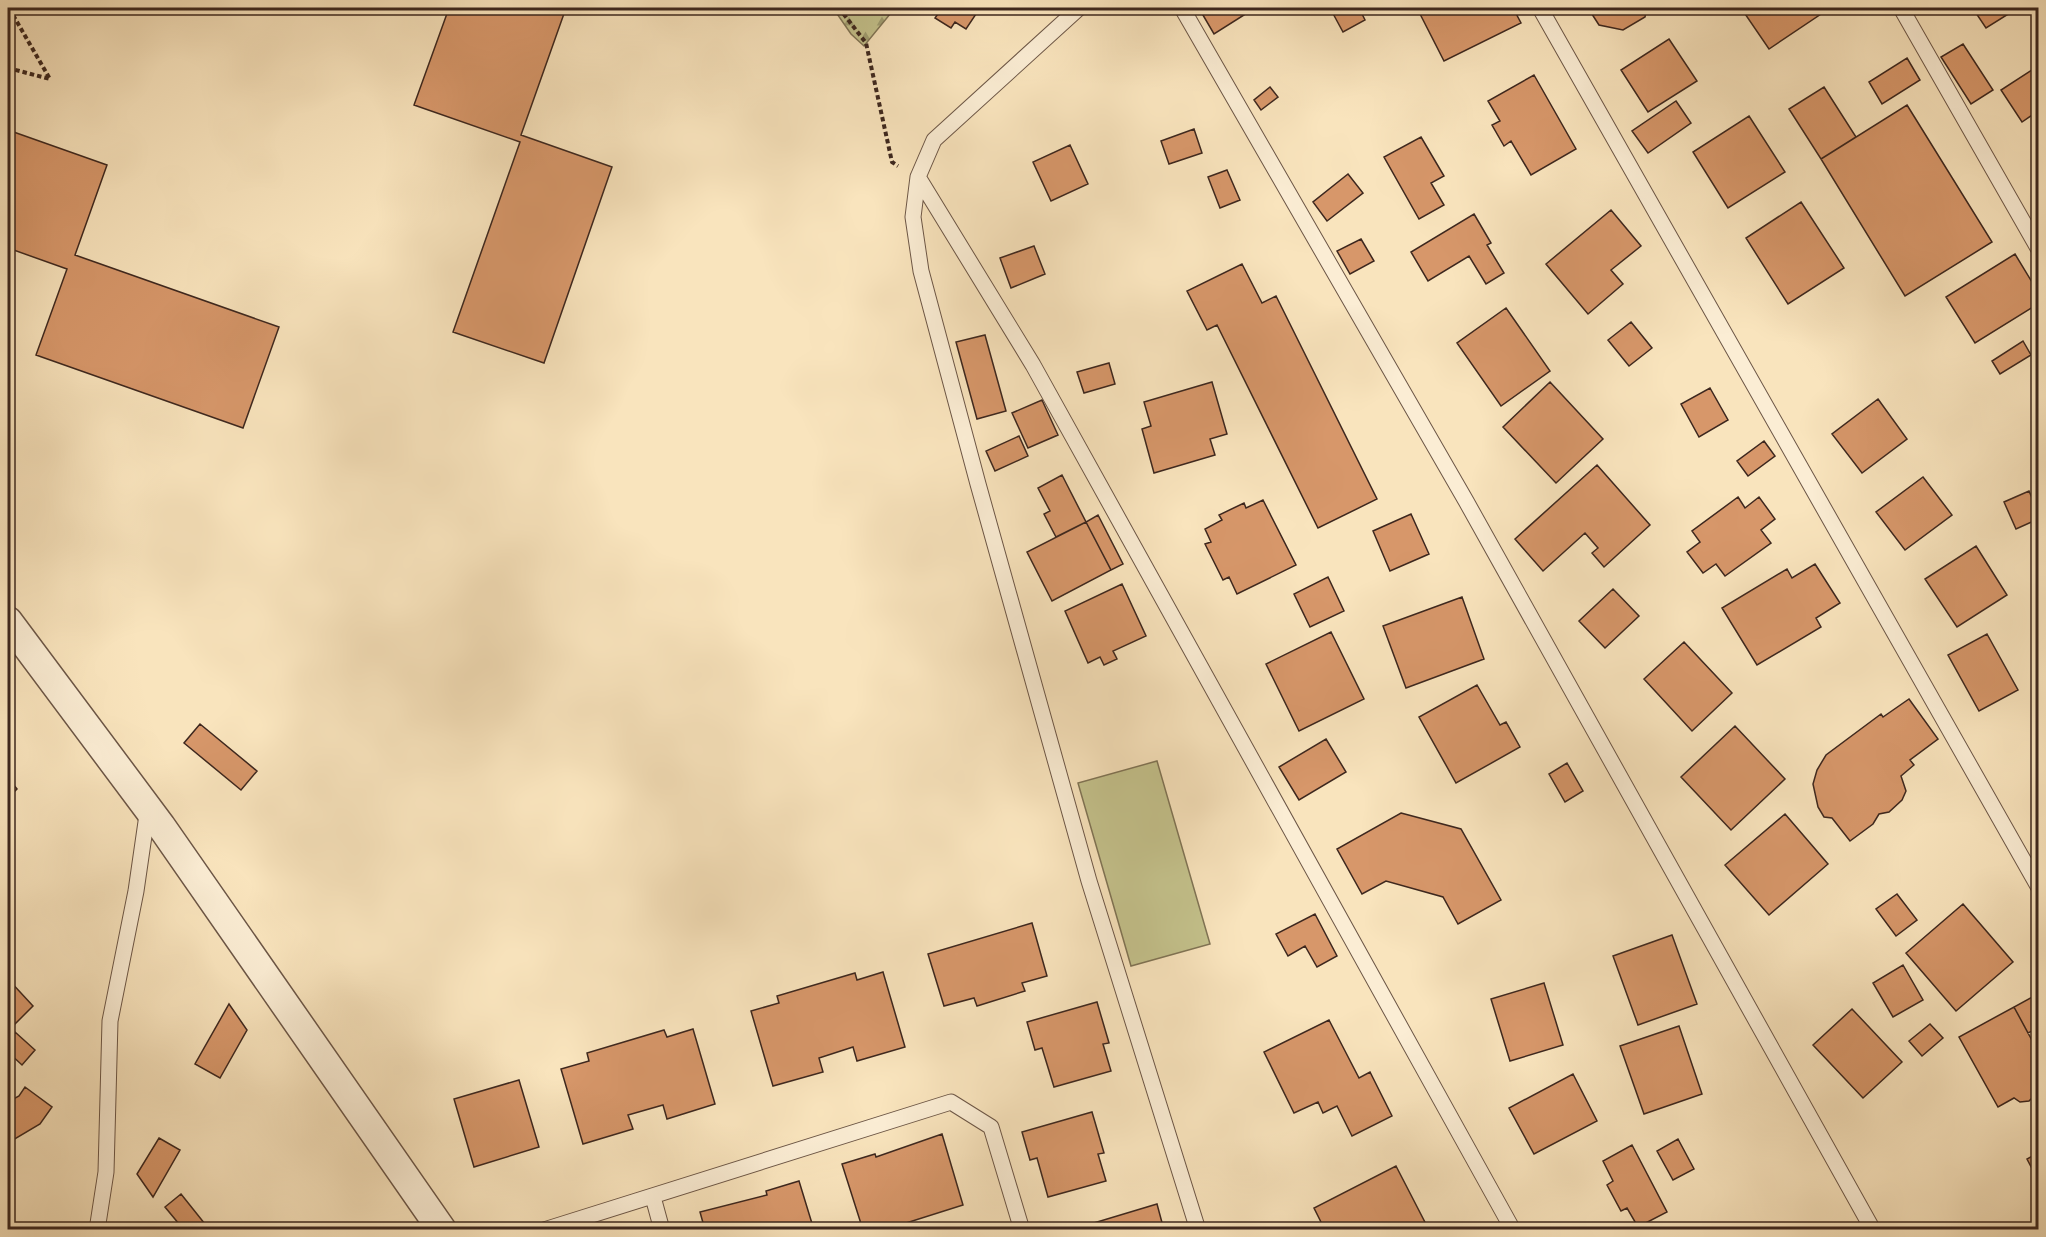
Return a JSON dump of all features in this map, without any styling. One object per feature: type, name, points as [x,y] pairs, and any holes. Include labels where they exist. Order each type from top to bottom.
[{"type":"street","points":[[11,632],[148,808],[442,1230]]},
{"type":"lane","points":[[1078,8],[934,140],[918,177],[913,217],[921,271],[1086,869],[1198,1230]]},
{"type":"lane","points":[[1182,8],[1460,491],[1873,1230]]},
{"type":"lane","points":[[1540,8],[2038,886]]},
{"type":"lane","points":[[1901,8],[2038,248]]},
{"type":"lane","points":[[918,177],[1033,365],[1513,1230]]},
{"type":"lane","points":[[97,1230],[106,1172],[110,1021],[136,891],[148,808]]},
{"type":"lane","points":[[544,1230],[951,1102],[991,1127],[1022,1230]]},
{"type":"lane","points":[[653,1197],[662,1230]]},
{"type":"path","points":[[8,68],[50,79],[9,8]]},
{"type":"path","points":[[839,8],[866,43],[892,162],[918,177]]},
{"type":"green space","points":[[833,8],[895,8],[864,46],[851,34]]},
{"type":"green space","points":[[1157,761],[1210,944],[1131,966],[1078,783]]},
{"type":"building","points":[[449,8],[566,8],[521,135],[612,167],[544,363],[453,332],[520,142],[414,105]]},
{"type":"building","points":[[934,8],[980,8],[966,29],[955,22],[951,28],[935,18],[940,11]]},
{"type":"building","points":[[1239,8],[1244,15],[1214,34],[1200,10]]},
{"type":"building","points":[[1330,8],[1359,8],[1365,20],[1343,32]]},
{"type":"building","points":[[1417,8],[1513,8],[1521,23],[1444,61]]},
{"type":"building","points":[[1588,8],[1647,8],[1645,17],[1623,30],[1599,25]]},
{"type":"building","points":[[1741,8],[1830,8],[1769,49]]},
{"type":"building","points":[[1963,8],[2018,8],[1986,28],[1974,10],[1968,14]]},
{"type":"building","points":[[1669,39],[1697,81],[1648,112],[1621,70]]},
{"type":"building","points":[[1963,44],[1993,90],[1971,104],[1941,57]]},
{"type":"building","points":[[1907,58],[1920,80],[1882,104],[1869,82]]},
{"type":"building","points":[[2038,66],[2038,111],[2022,122],[2001,90]]},
{"type":"building","points":[[1534,75],[1576,149],[1531,175],[1511,141],[1504,146],[1492,125],[1500,121],[1488,101]]},
{"type":"building","points":[[1270,87],[1278,97],[1261,110],[1254,100]]},
{"type":"building","points":[[1824,87],[1856,137],[1821,159],[1789,109]]},
{"type":"building","points":[[1676,101],[1691,123],[1648,153],[1632,131]]},
{"type":"building","points":[[1907,105],[1992,242],[1905,296],[1821,159]]},
{"type":"building","points":[[1749,116],[1785,172],[1728,208],[1693,152]]},
{"type":"building","points":[[1194,129],[1202,153],[1169,164],[1161,141]]},
{"type":"building","points":[[8,130],[107,165],[75,255],[279,327],[243,428],[36,355],[67,269],[8,248]]},
{"type":"building","points":[[1421,137],[1444,176],[1431,183],[1444,205],[1419,219],[1384,157]]},
{"type":"building","points":[[1070,145],[1088,184],[1051,201],[1033,162]]},
{"type":"building","points":[[1227,170],[1240,200],[1220,208],[1208,177]]},
{"type":"building","points":[[1348,174],[1363,193],[1327,221],[1313,202]]},
{"type":"building","points":[[1801,202],[1844,268],[1788,304],[1746,238]]},
{"type":"building","points":[[1611,210],[1641,246],[1611,270],[1623,284],[1588,314],[1546,264]]},
{"type":"building","points":[[1474,214],[1491,243],[1487,245],[1504,273],[1486,284],[1469,256],[1428,281],[1411,252]]},
{"type":"building","points":[[1361,239],[1374,261],[1350,274],[1337,251]]},
{"type":"building","points":[[1034,246],[1045,274],[1011,288],[1000,258]]},
{"type":"building","points":[[2015,254],[2038,292],[2038,304],[1975,343],[1946,297]]},
{"type":"building","points":[[1242,264],[1262,303],[1276,296],[1377,499],[1318,528],[1217,325],[1207,330],[1187,291]]},
{"type":"building","points":[[1506,308],[1550,371],[1501,406],[1457,343]]},
{"type":"building","points":[[1631,322],[1652,348],[1629,366],[1608,340]]},
{"type":"building","points":[[985,335],[1006,411],[977,419],[956,342]]},
{"type":"building","points":[[2023,341],[2031,355],[2000,374],[1992,361]]},
{"type":"building","points":[[1109,363],[1115,384],[1084,393],[1077,372]]},
{"type":"building","points":[[1212,382],[1227,434],[1210,439],[1215,455],[1154,473],[1142,429],[1151,426],[1144,402]]},
{"type":"building","points":[[1550,382],[1603,439],[1556,483],[1503,427]]},
{"type":"building","points":[[1710,388],[1728,420],[1699,437],[1681,404]]},
{"type":"building","points":[[1878,399],[1907,439],[1862,473],[1832,434]]},
{"type":"building","points":[[1042,400],[1058,435],[1028,448],[1012,413]]},
{"type":"building","points":[[1019,436],[1028,456],[995,471],[986,451]]},
{"type":"building","points":[[1764,441],[1775,456],[1748,476],[1737,461]]},
{"type":"building","points":[[1597,465],[1650,525],[1604,567],[1592,553],[1598,548],[1585,533],[1543,571],[1515,539]]},
{"type":"building","points":[[1062,475],[1086,522],[1056,537],[1044,514],[1050,511],[1038,488]]},
{"type":"building","points":[[1923,477],[1952,515],[1905,550],[1876,512]]},
{"type":"building","points":[[2029,491],[2038,512],[2038,519],[2016,529],[2004,502]]},
{"type":"building","points":[[1738,497],[1745,508],[1759,497],[1775,519],[1761,530],[1771,543],[1725,576],[1716,564],[1703,573],[1687,552],[1700,542],[1692,531]]},
{"type":"building","points":[[1263,500],[1296,565],[1237,594],[1229,577],[1223,580],[1205,544],[1211,542],[1205,529],[1222,520],[1219,515],[1244,503],[1246,508]]},
{"type":"building","points":[[1411,514],[1429,554],[1390,571],[1373,531]]},
{"type":"building","points":[[1098,515],[1123,564],[1111,570],[1086,522]]},
{"type":"building","points":[[1086,522],[1111,570],[1052,601],[1027,552]]},
{"type":"building","points":[[1976,546],[2007,595],[1957,627],[1925,579]]},
{"type":"building","points":[[1815,564],[1840,603],[1816,618],[1821,627],[1757,665],[1722,608],[1787,569],[1792,578]]},
{"type":"building","points":[[1328,577],[1344,611],[1310,627],[1294,594]]},
{"type":"building","points":[[1122,584],[1146,636],[1113,651],[1117,659],[1104,665],[1100,657],[1088,663],[1065,611]]},
{"type":"building","points":[[1613,589],[1639,616],[1605,648],[1579,621]]},
{"type":"building","points":[[1462,597],[1484,659],[1406,688],[1383,626]]},
{"type":"building","points":[[1331,632],[1364,699],[1299,731],[1266,664]]},
{"type":"building","points":[[1987,634],[2018,690],[1979,711],[1948,655]]},
{"type":"building","points":[[1684,642],[1732,693],[1692,731],[1644,679]]},
{"type":"building","points":[[1477,685],[1500,725],[1506,722],[1520,747],[1456,783],[1419,717]]},
{"type":"building","points":[[1909,699],[1938,739],[1910,760],[1914,765],[1901,776],[1906,791],[1902,800],[1889,812],[1879,814],[1873,824],[1850,841],[1832,818],[1824,817],[1818,807],[1813,784],[1817,770],[1826,755],[1881,714],[1883,717]]},
{"type":"building","points":[[200,724],[257,771],[241,790],[184,743]]},
{"type":"building","points":[[1735,726],[1785,779],[1731,830],[1681,777]]},
{"type":"building","points":[[1326,739],[1346,772],[1299,800],[1279,767]]},
{"type":"building","points":[[1567,763],[1583,791],[1565,802],[1549,774]]},
{"type":"building","points":[[8,778],[17,789],[8,798]]},
{"type":"building","points":[[1401,813],[1461,829],[1501,900],[1458,924],[1443,897],[1386,881],[1362,894],[1337,849]]},
{"type":"building","points":[[1785,814],[1828,864],[1769,915],[1725,865]]},
{"type":"building","points":[[1897,894],[1917,920],[1896,936],[1876,909]]},
{"type":"building","points":[[1963,904],[2013,962],[1956,1011],[1906,953]]},
{"type":"building","points":[[1315,914],[1337,956],[1317,967],[1305,946],[1288,956],[1276,934]]},
{"type":"building","points":[[1032,923],[1047,976],[1022,983],[1025,991],[977,1006],[974,998],[944,1006],[928,954]]},
{"type":"building","points":[[1672,935],[1697,1004],[1638,1025],[1613,956]]},
{"type":"building","points":[[1903,965],[1923,1000],[1893,1017],[1873,983]]},
{"type":"building","points":[[883,972],[905,1047],[857,1061],[853,1047],[819,1058],[823,1072],[773,1086],[751,1011],[779,1003],[777,996],[855,973],[857,980]]},
{"type":"building","points":[[8,979],[33,1006],[8,1031]]},
{"type":"building","points":[[1544,983],[1563,1045],[1510,1061],[1491,999]]},
{"type":"building","points":[[2038,994],[2038,1028],[2028,1033],[2014,1007]]},
{"type":"building","points":[[1097,1002],[1109,1043],[1103,1044],[1111,1071],[1054,1087],[1042,1048],[1035,1050],[1027,1022]]},
{"type":"building","points":[[229,1004],[247,1030],[220,1078],[195,1064]]},
{"type":"building","points":[[2014,1007],[2034,1044],[2038,1044],[2038,1085],[2034,1088],[2035,1095],[2029,1101],[2020,1102],[2014,1098],[1998,1107],[1959,1037]]},
{"type":"building","points":[[1852,1009],[1902,1062],[1863,1098],[1813,1045]]},
{"type":"building","points":[[1329,1020],[1359,1078],[1370,1072],[1392,1116],[1352,1136],[1337,1106],[1323,1113],[1318,1102],[1294,1113],[1264,1052]]},
{"type":"building","points":[[1930,1024],[1943,1038],[1922,1056],[1909,1041]]},
{"type":"building","points":[[1679,1026],[1702,1094],[1644,1114],[1620,1046]]},
{"type":"building","points":[[693,1029],[715,1104],[667,1119],[663,1105],[628,1115],[633,1129],[583,1144],[561,1069],[589,1061],[587,1053],[664,1030],[667,1037]]},
{"type":"building","points":[[15,1032],[35,1050],[22,1065],[8,1052],[8,1040]]},
{"type":"building","points":[[1573,1074],[1597,1121],[1534,1154],[1509,1108]]},
{"type":"building","points":[[519,1080],[539,1147],[474,1167],[454,1099]]},
{"type":"building","points":[[25,1087],[52,1107],[40,1124],[8,1143],[8,1102],[19,1096]]},
{"type":"building","points":[[1092,1112],[1104,1153],[1098,1154],[1106,1181],[1048,1197],[1037,1158],[1030,1160],[1022,1132]]},
{"type":"building","points":[[942,1134],[963,1205],[884,1230],[863,1230],[842,1164],[875,1154],[876,1157]]},
{"type":"building","points":[[159,1138],[180,1150],[153,1197],[137,1174]]},
{"type":"building","points":[[1678,1139],[1694,1169],[1673,1180],[1657,1151]]},
{"type":"building","points":[[1632,1145],[1667,1212],[1638,1227],[1627,1208],[1621,1211],[1607,1185],[1613,1181],[1603,1161]]},
{"type":"building","points":[[2038,1153],[2038,1180],[2027,1159]]},
{"type":"building","points":[[1396,1166],[1429,1230],[1325,1230],[1314,1208]]},
{"type":"building","points":[[799,1181],[814,1230],[705,1230],[700,1212],[767,1195],[766,1191]]},
{"type":"building","points":[[181,1194],[209,1230],[184,1230],[165,1207]]},
{"type":"building","points":[[1157,1204],[1164,1230],[1088,1230],[1087,1225]]}]
